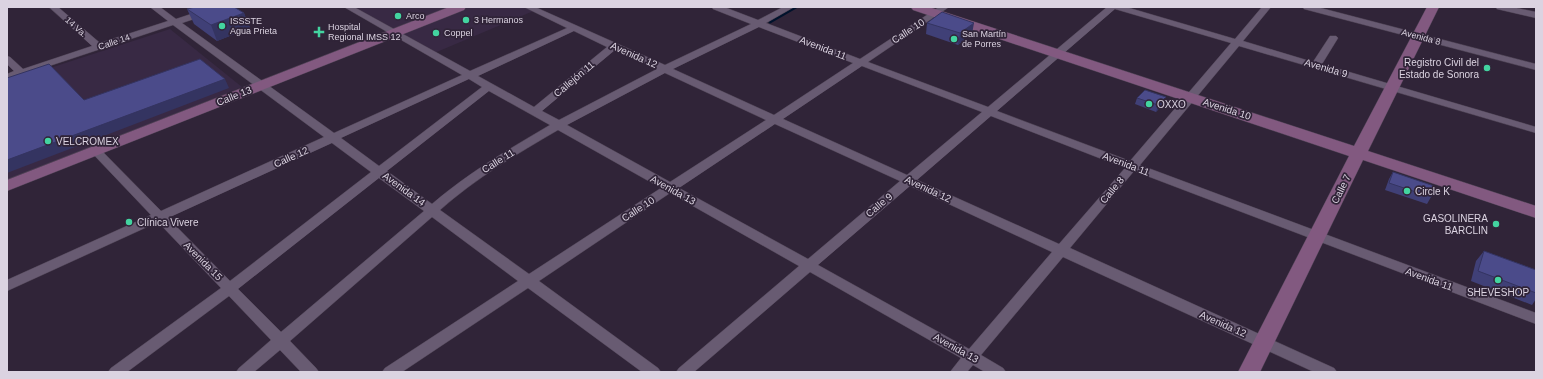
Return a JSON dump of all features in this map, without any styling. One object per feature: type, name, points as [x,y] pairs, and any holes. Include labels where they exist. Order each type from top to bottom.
[{"type":"street","name":"14 Va.","points":[[53,7],[98,47]]},
{"type":"street","name":"Avenida 14","points":[[154,7],[653,372]]},
{"type":"street","name":"Calle 14","points":[[7,77],[221,7]]},
{"type":"street","name":"Avenida 13","points":[[348,7],[998,372]]},
{"type":"street","name":"Calle 13","points":[[7,186],[460,7]]},
{"type":"street","name":"Avenida 12","points":[[528,7],[1329,372]]},
{"type":"street","name":"Avenida 11","points":[[716,7],[1132,167],[1536,319]]},
{"type":"street","name":"Calle 11","points":[[244,372],[459,187],[490,165],[558,125],[664,69],[760,24],[790,7]]},
{"type":"street","name":"Avenida 10","points":[[917,7],[941,10],[1057,53],[1536,212]]},
{"type":"street","name":"Calle 9","points":[[684,372],[1112,7]]},
{"type":"street","name":"Avenida 9","points":[[1117,7],[1536,130]]},
{"type":"street","name":"Calle 8","points":[[958,372],[1267,7]]},
{"type":"street","name":"Avenida 8","points":[[1307,7],[1536,67]]},
{"type":"street","name":"Calle 7","points":[[1249,372],[1391,87],[1433,7]]},
{"type":"street","points":[[1500,7],[1536,15]]},
{"type":"street","name":"Calle 10","points":[[390,372],[941,10]]},
{"type":"street","name":"Calle 12","points":[[7,286],[574,28]]},
{"type":"street","points":[[1316,65],[1333,38]]},
{"type":"street","name":"Callejón 11","points":[[534,112],[614,46]]},
{"type":"street","points":[[7,59],[22,73]]},
{"type":"street","points":[[116,372],[230,288],[378,171],[489,86]]},
{"type":"street","name":"Avenida 15","points":[[96,151],[311,372]]},
{"type":"shaded area","points":[[348,7],[543,7],[432,54]]},
{"type":"shaded area","name":"VELCROMEX","points":[[170,29],[242,87],[7,182],[7,82]]},
{"type":"building","points":[[195,7],[234,7],[244,13],[211,25],[187,9]]},
{"type":"building","points":[[942,12],[974,23],[960,33],[927,23]]},
{"type":"building","name":"VELCROMEX","points":[[200,59],[225,79],[7,160],[7,78],[49,64],[84,100]]},
{"type":"building","points":[[1145,90],[1166,97],[1158,105],[1137,98]]},
{"type":"building","points":[[1393,172],[1434,186],[1431,197],[1389,183]]},
{"type":"building","points":[[1484,251],[1536,270],[1536,293],[1478,271]]},
{"type":"waterway","points":[[770,22],[796,7]]},
{"type":"place","name":"Arco","points":[[398,16]]},
{"type":"place","name":"3 Hermanos","points":[[466,20]]},
{"type":"place","name":"ISSSTE Agua Prieta","points":[[222,26]]},
{"type":"place","name":"Hospital Regional IMSS 12","points":[[319,32]]},
{"type":"place","name":"Coppel","points":[[436,33]]},
{"type":"place","name":"San Martín de Porres","points":[[954,39]]},
{"type":"place","name":"Registro Civil del Estado de Sonora","points":[[1487,68]]},
{"type":"place","name":"OXXO","points":[[1149,104]]},
{"type":"place","name":"VELCROMEX","points":[[48,141]]},
{"type":"place","name":"Circle K","points":[[1407,191]]},
{"type":"place","name":"Clínica Vivere","points":[[129,222]]},
{"type":"place","name":"GASOLINERA BARCLIN","points":[[1496,224]]},
{"type":"place","name":"SHEVESHOP","points":[[1498,280]]}]
